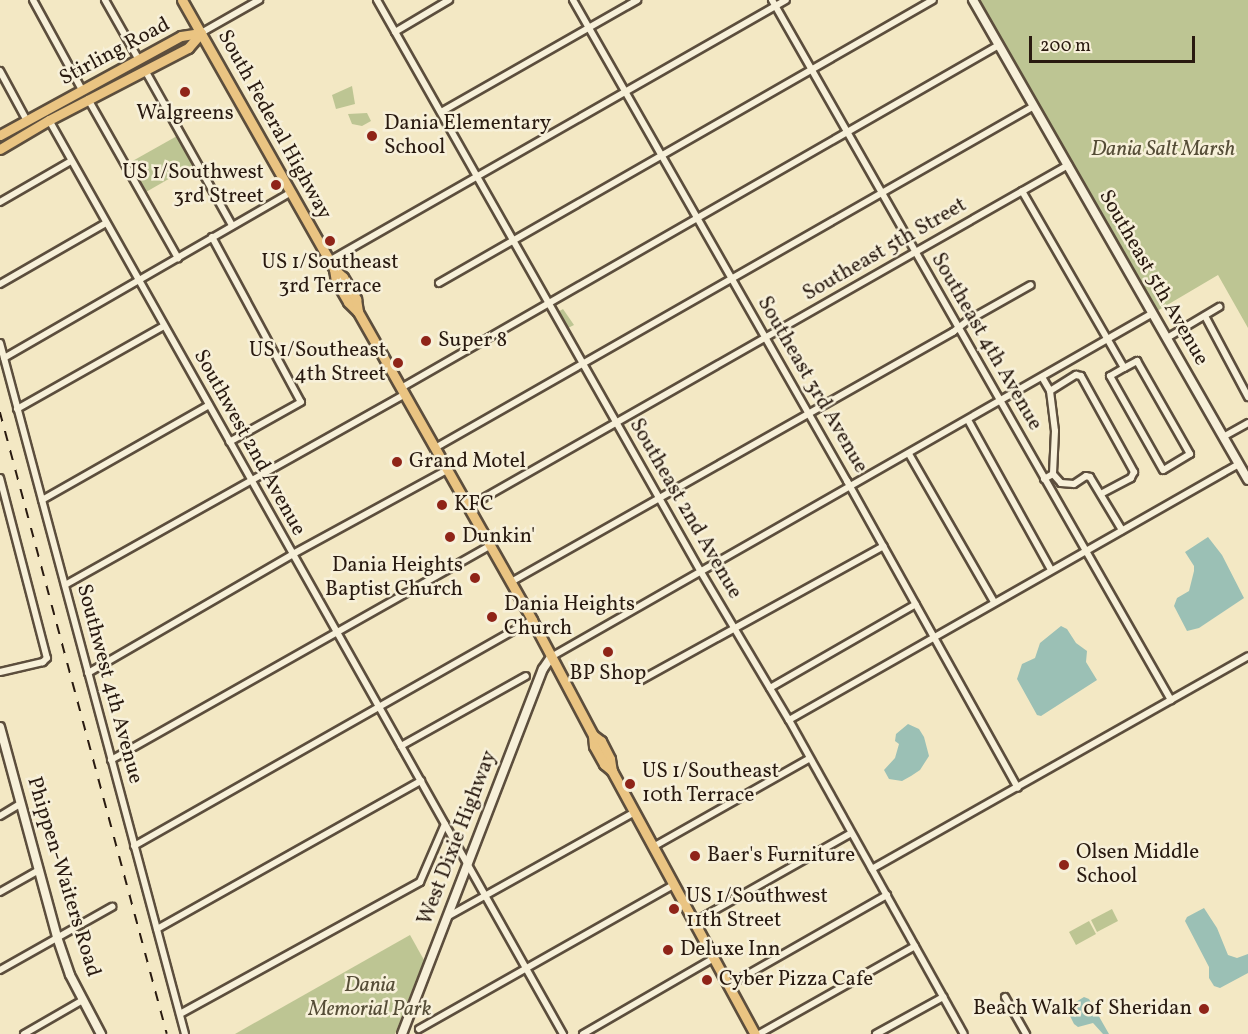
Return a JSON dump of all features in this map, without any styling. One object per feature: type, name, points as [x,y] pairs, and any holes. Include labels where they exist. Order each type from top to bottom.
[{"type":"main road","name":"South Federal Highway","points":[[182,0],[331,265],[343,277],[356,299],[358,312],[532,620],[593,735],[594,746],[604,764],[612,771],[757,1034]]},
{"type":"main road","name":"Stirling Road","points":[[0,135],[181,36],[201,33]]},
{"type":"main road","name":"Stirling Road","points":[[0,149],[88,99],[146,72],[188,48],[201,33]]},
{"type":"street","points":[[33,0],[82,90]]},
{"type":"street","points":[[105,0],[139,60]]},
{"type":"street","name":"Southeast 2nd Avenue","points":[[377,0],[701,572],[789,720],[964,1034]]},
{"type":"street","points":[[395,32],[449,0]]},
{"type":"street","name":"Southeast 3rd Avenue","points":[[573,0],[851,487],[1018,788]]},
{"type":"street","points":[[441,112],[637,0]]},
{"type":"street","points":[[331,265],[774,3],[786,0]]},
{"type":"street","points":[[439,283],[933,0]]},
{"type":"street","name":"Southeast 5th Avenue","points":[[973,0],[1248,480]]},
{"type":"street","points":[[201,33],[256,1]]},
{"type":"street","name":"Southeast 4th Avenue","points":[[774,3],[1171,700]]},
{"type":"street","points":[[66,585],[252,482],[549,304],[999,45]]},
{"type":"street","points":[[0,71],[26,119]]},
{"type":"street","points":[[146,72],[232,225]]},
{"type":"street","points":[[88,99],[178,258]]},
{"type":"street","points":[[435,448],[1034,106]]},
{"type":"street","name":"Southwest 2nd Avenue","points":[[49,120],[228,442],[468,862],[563,1034]]},
{"type":"street","points":[[0,202],[71,161]]},
{"type":"street","name":"Southeast 5th Street","points":[[468,507],[1068,165]]},
{"type":"street","points":[[1022,191],[1124,368]]},
{"type":"street","points":[[4,358],[139,282],[291,192]]},
{"type":"street","points":[[0,284],[106,223]]},
{"type":"street","points":[[212,237],[301,402],[228,442]]},
{"type":"street","points":[[510,582],[1031,285]]},
{"type":"street","points":[[1167,338],[1219,307]]},
{"type":"street","points":[[551,657],[1153,313]]},
{"type":"street","points":[[1204,316],[1248,397]]},
{"type":"street","points":[[16,409],[164,326]]},
{"type":"street","name":"Southwest 4th Avenue","points":[[0,343],[185,1034]]},
{"type":"street","points":[[1137,361],[1190,454],[1163,470],[1110,376],[1124,368],[1137,361]]},
{"type":"street","points":[[1050,391],[1076,375],[1081,376],[1134,472],[1131,478],[1101,494]]},
{"type":"street","points":[[1042,377],[1050,391],[1055,430],[1053,474],[1061,483],[1074,484],[1086,476],[1090,477],[1122,530]]},
{"type":"street","points":[[42,500],[209,405]]},
{"type":"street","points":[[969,420],[1051,570]]},
{"type":"street","points":[[1223,437],[1248,423]]},
{"type":"street","points":[[909,454],[994,602]]},
{"type":"street","points":[[789,720],[1239,464]]},
{"type":"street","points":[[87,673],[293,554],[447,470]]},
{"type":"street","points":[[1044,478],[1053,474]]},
{"type":"street","points":[[0,478],[47,658],[43,662],[0,672]]},
{"type":"street","points":[[111,760],[490,546]]},
{"type":"street","points":[[641,680],[884,546]]},
{"type":"street","points":[[770,688],[916,604]]},
{"type":"street","points":[[134,846],[532,620]]},
{"type":"street","points":[[873,869],[1248,656]]},
{"type":"street","name":"West Dixie Highway","points":[[402,1034],[543,669],[551,657]]},
{"type":"street","points":[[401,746],[525,677]]},
{"type":"street","name":"Phippen-Waiters Road","points":[[0,727],[1,738],[57,937],[83,1000],[101,1034]]},
{"type":"street","points":[[653,847],[810,758]]},
{"type":"street","points":[[157,929],[421,782]]},
{"type":"street","points":[[0,816],[20,804]]},
{"type":"street","points":[[447,918],[635,812]]},
{"type":"street","points":[[180,1014],[420,882],[445,824]]},
{"type":"street","points":[[694,922],[851,833]]},
{"type":"street","points":[[0,892],[39,870]]},
{"type":"street","points":[[419,1029],[674,885]]},
{"type":"street","points":[[729,985],[887,895]]},
{"type":"street","points":[[0,970],[112,907]]},
{"type":"street","points":[[757,1034],[915,946]]},
{"type":"street","points":[[583,1034],[714,958]]},
{"type":"street","points":[[876,1034],[943,997]]},
{"type":"street","points":[[1005,997],[1026,1034]]},
{"type":"street","points":[[24,1034],[83,1000]]},
{"type":"green space","name":"Dania Salt Marsh","points":[[977,0],[1248,0],[1248,328],[1218,275],[1157,311]]},
{"type":"green space","points":[[352,86],[355,104],[336,109],[332,95]]},
{"type":"green space","points":[[367,113],[371,121],[362,126],[352,124],[348,114]]},
{"type":"green space","points":[[177,136],[193,165],[146,192],[129,163]]},
{"type":"green space","points":[[563,309],[574,325],[566,329],[556,313]]},
{"type":"green space","points":[[1112,909],[1118,921],[1097,932],[1091,920]]},
{"type":"green space","points":[[1089,921],[1096,934],[1076,945],[1069,932]]},
{"type":"green space","name":"Dania Memorial Park","points":[[410,935],[424,960],[395,1034],[235,1034]]},
{"type":"water","points":[[1208,537],[1222,555],[1244,598],[1199,628],[1187,631],[1174,606],[1177,598],[1189,591],[1194,571],[1194,566],[1185,552]]},
{"type":"water","points":[[1061,626],[1067,629],[1076,643],[1087,651],[1086,662],[1097,680],[1041,716],[1037,715],[1017,679],[1022,664],[1035,658],[1040,643]]},
{"type":"water","points":[[908,724],[919,729],[924,737],[929,756],[920,770],[911,776],[902,781],[889,779],[884,770],[895,758],[899,744],[895,741],[896,734]]},
{"type":"water","points":[[1204,908],[1217,928],[1228,955],[1237,958],[1248,954],[1248,973],[1220,988],[1214,986],[1209,978],[1209,967],[1185,921],[1187,917]]},
{"type":"water","points":[[1084,997],[1089,999],[1109,1034],[1103,1034],[1093,1023],[1078,1027],[1074,1024],[1066,1008]]},
{"type":"railway","points":[[0,412],[167,1034]]},
{"type":"place","name":"Walgreens","points":[[185,92]]},
{"type":"place","name":"Dania Elementary School","points":[[372,136]]},
{"type":"place","name":"US 1/Southwest 3rd Street","points":[[276,185]]},
{"type":"place","name":"US 1/Southeast 3rd Terrace","points":[[330,241]]},
{"type":"place","name":"Super 8","points":[[426,341]]},
{"type":"place","name":"US 1/Southeast 4th Street","points":[[398,363]]},
{"type":"place","name":"Grand Motel","points":[[397,462]]},
{"type":"place","name":"KFC","points":[[442,505]]},
{"type":"place","name":"Dunkin'","points":[[450,537]]},
{"type":"place","name":"Dania Heights Baptist Church","points":[[475,578]]},
{"type":"place","name":"Dania Heights Church","points":[[492,617]]},
{"type":"place","name":"BP Shop","points":[[608,652]]},
{"type":"place","name":"US 1/Southeast 10th Terrace","points":[[630,784]]},
{"type":"place","name":"Baer's Furniture","points":[[695,856]]},
{"type":"place","name":"Olsen Middle School","points":[[1064,865]]},
{"type":"place","name":"US 1/Southwest 11th Street","points":[[674,909]]},
{"type":"place","name":"Deluxe Inn","points":[[668,950]]},
{"type":"place","name":"Cyber Pizza Cafe","points":[[707,980]]},
{"type":"place","name":"Beach Walk of Sheridan","points":[[1204,1009]]}]
